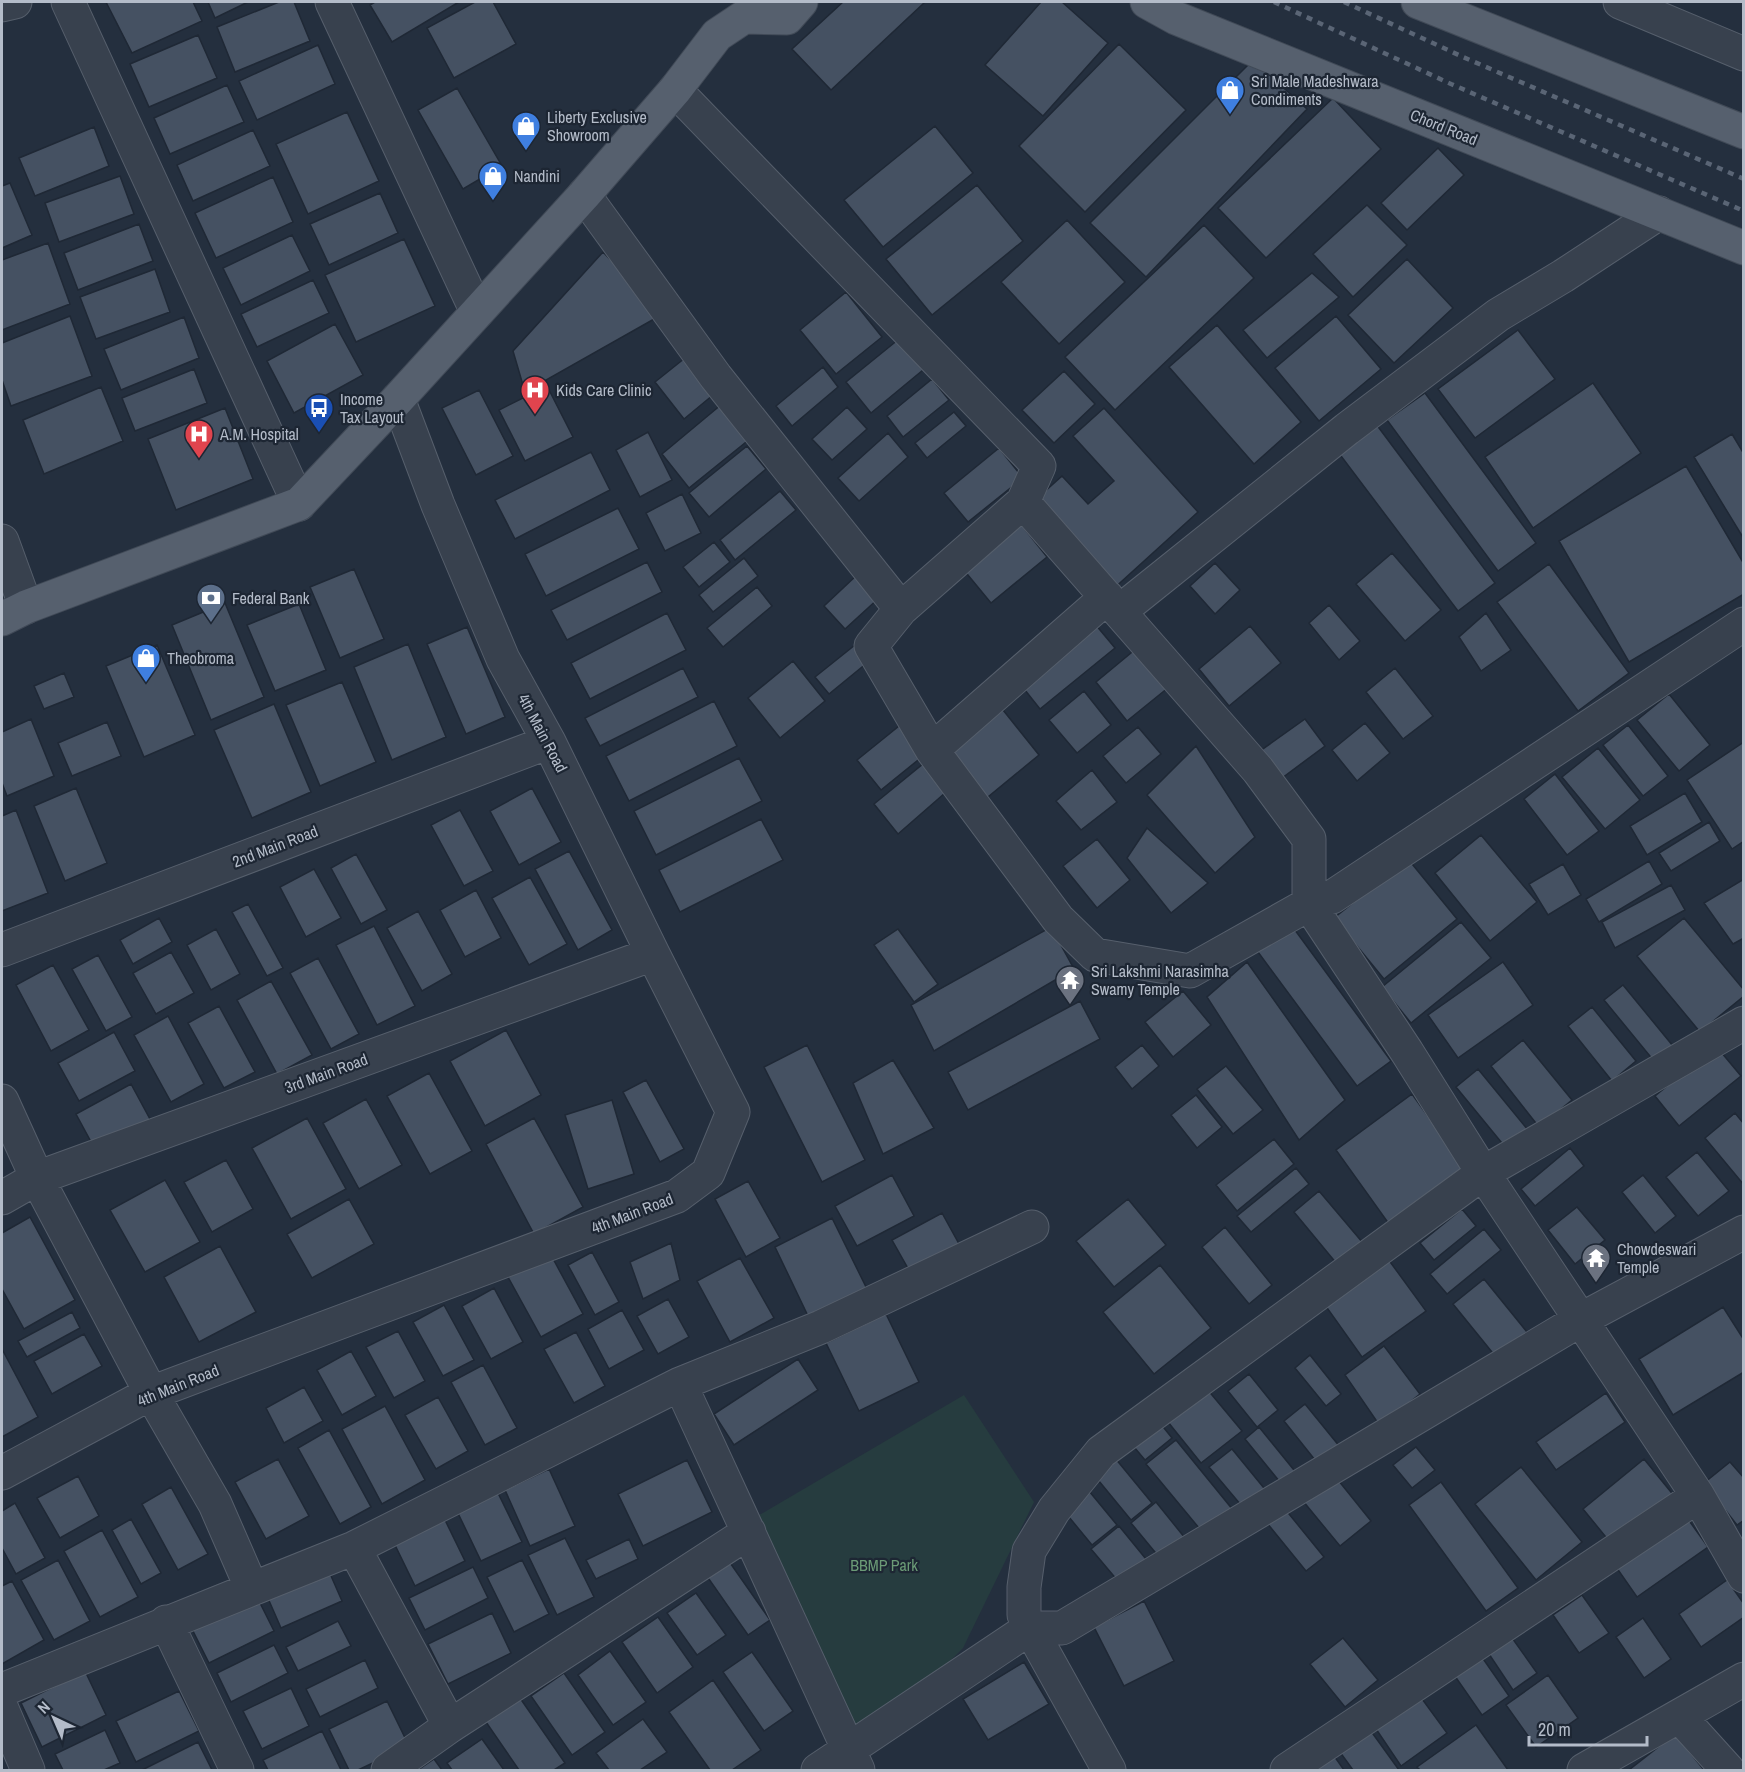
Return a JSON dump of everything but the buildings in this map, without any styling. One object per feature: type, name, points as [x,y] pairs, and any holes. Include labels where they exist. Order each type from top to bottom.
[{"type":"main road","points":[[14,613],[299,504],[584,195],[675,90],[717,35],[743,9],[787,18],[801,2]]},
{"type":"main road","name":"Chord Road","points":[[1147,2],[1176,18],[1743,248]]},
{"type":"main road","points":[[1418,2],[1743,132]]},
{"type":"street","points":[[2,5],[15,2]]},
{"type":"street","points":[[68,2],[299,504]]},
{"type":"street","points":[[332,2],[477,312]]},
{"type":"street","points":[[1620,2],[1743,54]]},
{"type":"street","points":[[675,90],[1039,466],[1023,502],[901,609],[871,646],[932,750],[1058,919],[1095,955],[1190,972],[1309,904],[1332,897],[1743,624]]},
{"type":"street","points":[[584,195],[717,377],[901,609]]},
{"type":"street","points":[[932,750],[1113,604],[1498,315],[1563,276],[1659,213]]},
{"type":"street","name":"4th Main Road","points":[[2,1473],[151,1393],[678,1196],[708,1173],[733,1112],[549,742],[503,659],[438,506],[398,399]]},
{"type":"street","points":[[1023,502],[1258,770],[1309,839],[1309,904],[1483,1173],[1698,1496],[1743,1576]]},
{"type":"street","points":[[2,541],[14,613]]},
{"type":"street","name":"2nd Main Road","points":[[2,950],[549,742]]},
{"type":"street","name":"3rd Main Road","points":[[2,1197],[37,1178],[653,954]]},
{"type":"street","points":[[1109,1770],[1024,1615],[1024,1587],[1029,1551],[1054,1510],[1101,1452],[1483,1173],[1743,1023]]},
{"type":"street","points":[[2,1101],[37,1178],[151,1393],[215,1504],[252,1588]]},
{"type":"street","points":[[2,1690],[354,1548],[680,1384],[821,1327],[1032,1227]]},
{"type":"street","points":[[818,1770],[853,1760],[1030,1628],[1062,1629],[1580,1320],[1743,1232]]},
{"type":"street","points":[[680,1384],[853,1760]]},
{"type":"street","points":[[1287,1770],[1698,1496]]},
{"type":"street","points":[[388,1770],[450,1726],[748,1532]]},
{"type":"street","points":[[354,1548],[450,1726]]},
{"type":"street","points":[[166,1622],[237,1770]]},
{"type":"street","points":[[1584,1770],[1743,1679]]},
{"type":"street","points":[[2,1709],[28,1770]]},
{"type":"street","points":[[1680,1717],[1728,1770]]},
{"type":"green space","name":"BBMP Park","points":[[964,1395],[1034,1502],[963,1648],[935,1676],[853,1746],[744,1524]]},
{"type":"railway","points":[[1274,2],[1451,84],[1744,211]]},
{"type":"railway","points":[[1344,2],[1463,57],[1744,179]]},
{"type":"place","name":"Sri Male Madeshwara Condiments","points":[[1230,116]]},
{"type":"place","name":"Liberty Exclusive Showroom","points":[[526,152]]},
{"type":"place","name":"Nandini","points":[[493,202]]},
{"type":"place","name":"Kids Care Clinic","points":[[535,416]]},
{"type":"place","name":"Income Tax Layout","points":[[319,434]]},
{"type":"place","name":"A.M. Hospital","points":[[199,460]]},
{"type":"place","name":"Federal Bank","points":[[211,624]]},
{"type":"place","name":"Theobroma","points":[[146,684]]},
{"type":"place","name":"Sri Lakshmi Narasimha Swamy Temple","points":[[1070,1006]]},
{"type":"place","name":"Chowdeswari Temple","points":[[1596,1284]]}]
